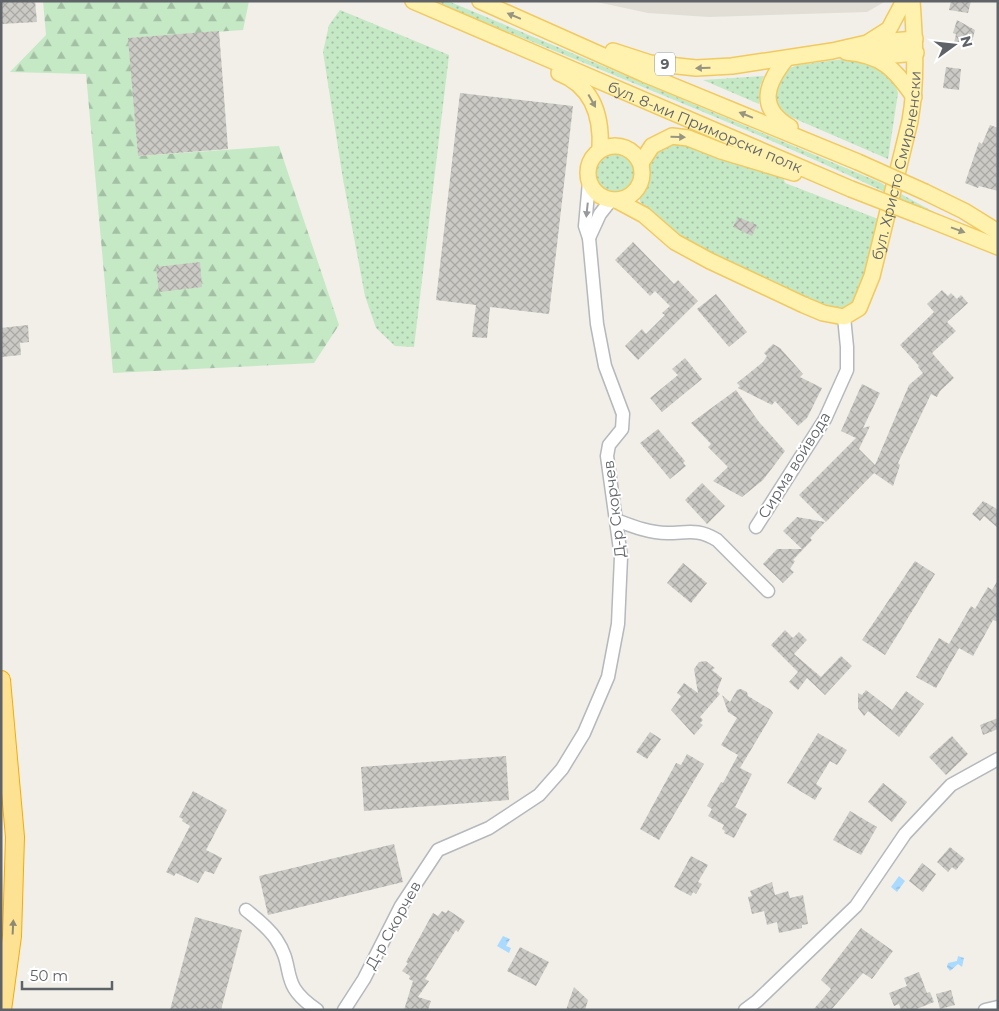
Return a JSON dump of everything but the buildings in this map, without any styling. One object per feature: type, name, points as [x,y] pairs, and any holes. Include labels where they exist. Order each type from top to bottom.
[{"type":"highway","points":[[1,680],[21,837],[12,936],[2,1010]]},
{"type":"main road","name":"бул. 8-ми Приморски полк","points":[[413,1],[851,189],[998,247]]},
{"type":"main road","name":"бул. 8-ми Приморски полк","points":[[480,1],[644,74],[858,162],[964,211],[998,232]]},
{"type":"main road","name":"9","points":[[548,30],[650,63],[682,67],[732,66],[832,51],[869,50],[889,29],[904,1]]},
{"type":"main road","name":"бул. Христо Смирненски","points":[[844,317],[858,308],[872,276],[904,150],[914,97],[916,46],[912,1]]},
{"type":"main road","points":[[431,8],[518,57],[567,76],[585,88],[598,111],[600,150]]},
{"type":"main road","points":[[869,50],[916,46]]},
{"type":"main road","points":[[869,50],[898,74],[914,97]]},
{"type":"main road","points":[[786,59],[772,76],[768,88],[769,108],[781,122],[824,147]]},
{"type":"main road","points":[[641,163],[652,146],[672,136],[688,138],[721,151],[772,167],[833,181]]},
{"type":"main road","points":[[614,200],[630,196],[639,185],[642,177],[641,163],[631,150],[621,146],[610,146],[600,150],[589,164],[589,182],[599,195],[635,209],[657,225],[675,242],[710,261],[823,313],[844,317]]},
{"type":"main road","points":[[639,185],[640,201],[657,225]]},
{"type":"street","name":"Д-р Скорчев","points":[[344,1010],[364,979],[401,906],[438,850],[489,828],[539,795],[562,769],[584,734],[608,677],[618,624],[621,557],[607,456],[609,445],[624,423],[623,414],[605,366],[598,324],[589,238],[585,226],[589,182]]},
{"type":"street","points":[[589,238],[600,214],[614,200]]},
{"type":"street","name":"Сирма войвода","points":[[756,526],[825,419],[847,370],[844,317]]},
{"type":"street","points":[[616,520],[640,529],[666,533],[689,530],[707,534],[716,540],[768,590]]},
{"type":"street","points":[[744,1010],[757,1001],[856,906],[905,834],[951,785],[998,759]]},
{"type":"street","points":[[246,910],[260,921],[277,940],[295,992],[317,1010]]},
{"type":"street","points":[[985,1010],[998,1007]]},
{"type":"shaded area","points":[[592,1],[886,1],[867,12],[709,17],[648,13]]},
{"type":"green space","points":[[43,1],[249,1],[243,30],[129,38],[138,156],[279,146],[339,325],[314,363],[113,373],[86,74],[10,72],[46,35]]},
{"type":"green space","points":[[433,1],[448,1],[879,182],[943,217],[941,219],[816,160],[753,133]]},
{"type":"green space","points":[[340,10],[449,55],[414,347],[395,346],[376,328],[365,296],[343,179],[323,52],[329,25]]},
{"type":"green space","points":[[844,59],[864,60],[892,74],[898,93],[888,159],[777,111],[774,83],[784,70],[798,65]]},
{"type":"green space","points":[[764,76],[760,86],[759,104],[703,80]]},
{"type":"green space","points":[[672,136],[781,170],[785,183],[886,222],[872,276],[844,317],[710,261],[645,210],[640,201],[639,186],[628,196],[611,199],[596,192],[589,181],[588,170],[591,160],[598,152],[607,147],[618,147],[630,152],[641,163]]},
{"type":"water","points":[[899,876],[905,881],[897,892],[891,887]]},
{"type":"water","points":[[503,936],[510,939],[506,946],[511,948],[509,953],[497,946]]},
{"type":"water","points":[[958,956],[964,958],[962,967],[958,964],[950,971],[947,967],[948,963],[957,961]]}]
